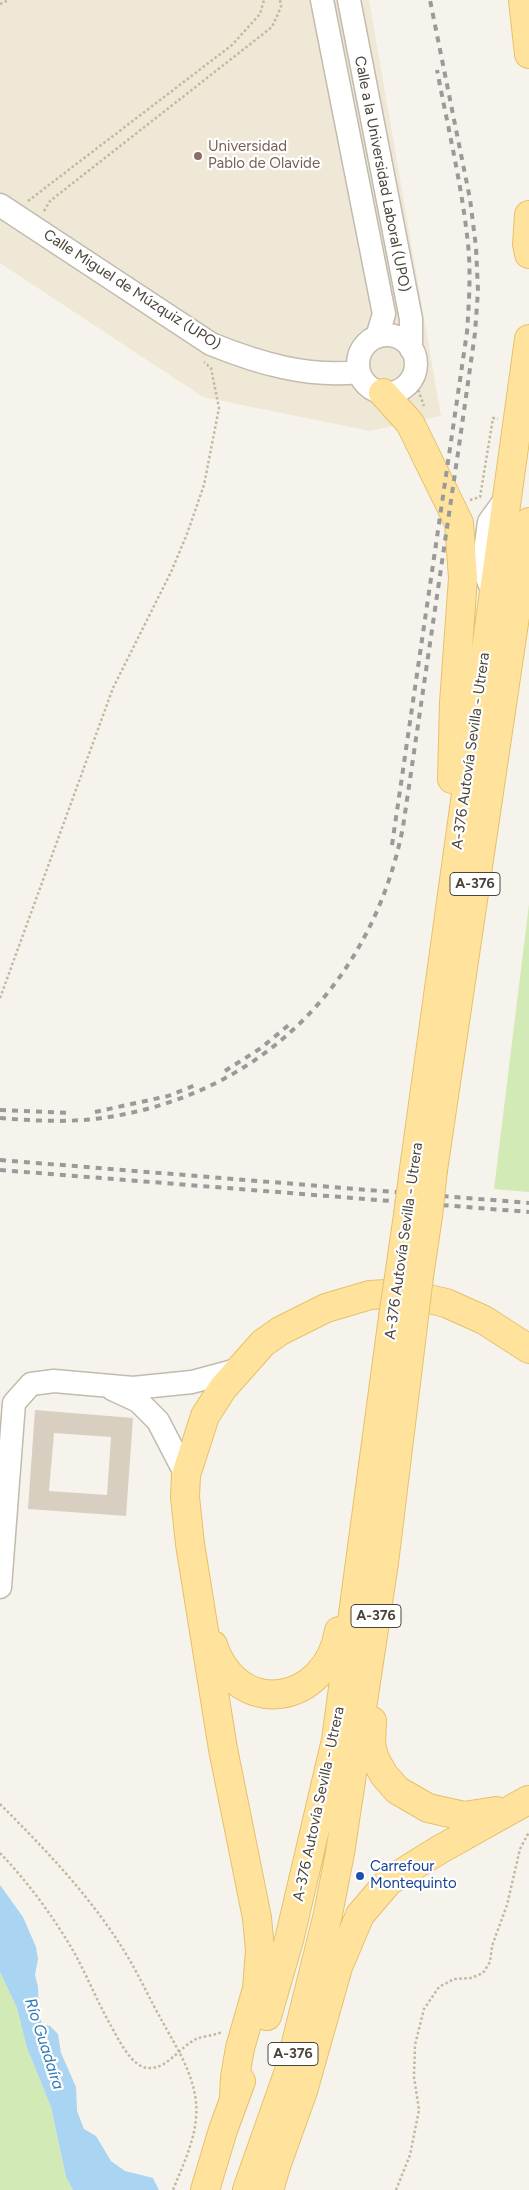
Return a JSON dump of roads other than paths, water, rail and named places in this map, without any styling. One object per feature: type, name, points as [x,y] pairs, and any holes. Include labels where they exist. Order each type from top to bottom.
[{"type":"main road","points":[[522,0],[529,54]]},
{"type":"main road","points":[[529,214],[527,244],[529,254]]},
{"type":"main road","name":"A-376 Autovía Sevilla - Utrera","points":[[424,1169],[513,589],[507,496],[529,339]]},
{"type":"main road","points":[[383,393],[410,423],[459,523],[463,578],[454,703],[452,798],[459,838]]},
{"type":"main road","name":"A-376 Autovía Sevilla - Utrera","points":[[188,2187],[222,2130],[268,2011],[289,1940],[336,1740],[367,1505],[403,1317],[418,1216],[459,838],[529,522]]},
{"type":"main road","points":[[234,2097],[240,2048],[257,1989],[260,1950],[257,1918],[224,1749],[190,1544],[185,1497],[186,1474],[204,1416],[223,1388],[263,1343],[280,1331],[326,1308],[362,1297],[385,1293],[403,1294],[446,1303],[484,1320],[529,1349]]},
{"type":"main road","name":"A-376 Autovía Sevilla - Utrera","points":[[247,2190],[289,2071],[328,1914],[340,1853],[384,1563],[403,1317]]},
{"type":"main road","points":[[202,1613],[221,1665],[243,1687],[268,1694],[282,1694],[309,1684],[327,1666],[337,1643],[355,1543],[367,1505]]},
{"type":"main road","points":[[384,1563],[380,1645],[371,1745],[375,1759],[384,1775],[397,1790],[428,1808],[464,1816],[522,1802]]},
{"type":"main road","points":[[273,2178],[300,2099],[338,1967],[360,1915],[389,1881],[522,1802]]},
{"type":"main road","points":[[273,2178],[322,1987],[328,1914]]},
{"type":"street","name":"Calle a la Universidad Laboral (UPO)","points":[[322,0],[384,314],[377,337]]},
{"type":"street","name":"Calle a la Universidad Laboral (UPO)","points":[[349,0],[411,319],[411,349]]},
{"type":"street","points":[[344,110],[369,105]]},
{"type":"street","name":"Calle Miguel de Múzquiz (UPO)","points":[[0,205],[211,344],[244,357],[280,367],[321,372],[359,372]]},
{"type":"street","points":[[394,336],[404,341],[411,349],[416,363],[413,376],[403,388],[394,392],[383,393],[370,388],[359,372],[358,363],[362,349],[377,337],[394,336]]},
{"type":"street","points":[[0,1588],[6,1425],[14,1403],[31,1384],[54,1381],[133,1388],[192,1382],[240,1369]]},
{"type":"street","points":[[109,1387],[138,1401],[158,1421],[186,1474]]},
{"type":"water","name":"Río Guadaíra","points":[[0,1885],[23,1917],[36,1947],[38,1959],[35,1975],[38,1987],[39,2013],[42,2024],[50,2026],[58,2034],[61,2053],[76,2087],[77,2111],[84,2129],[96,2136],[111,2161],[125,2171],[153,2178],[159,2190],[73,2190],[66,2177],[51,2107],[27,2048],[17,2008],[0,1972]]},
{"type":"railway","points":[[0,1118],[54,1121],[109,1117],[165,1104],[217,1083],[263,1055],[303,1020],[338,979],[366,933],[388,882],[403,827],[475,333],[478,291],[476,247],[470,199],[430,0]]},
{"type":"railway","points":[[392,845],[467,332],[468,244],[458,179],[437,70]]},
{"type":"railway","points":[[225,1071],[261,1048],[290,1024]]},
{"type":"railway","points":[[95,1112],[168,1096],[198,1084]]},
{"type":"railway","points":[[0,1110],[72,1113]]},
{"type":"railway","points":[[0,1160],[529,1203]]},
{"type":"railway","points":[[0,1170],[529,1212]]},
{"type":"place","name":"Universidad Pablo de Olavide","points":[[198,156]]},
{"type":"place","name":"Carrefour Montequinto","points":[[360,1876]]}]
